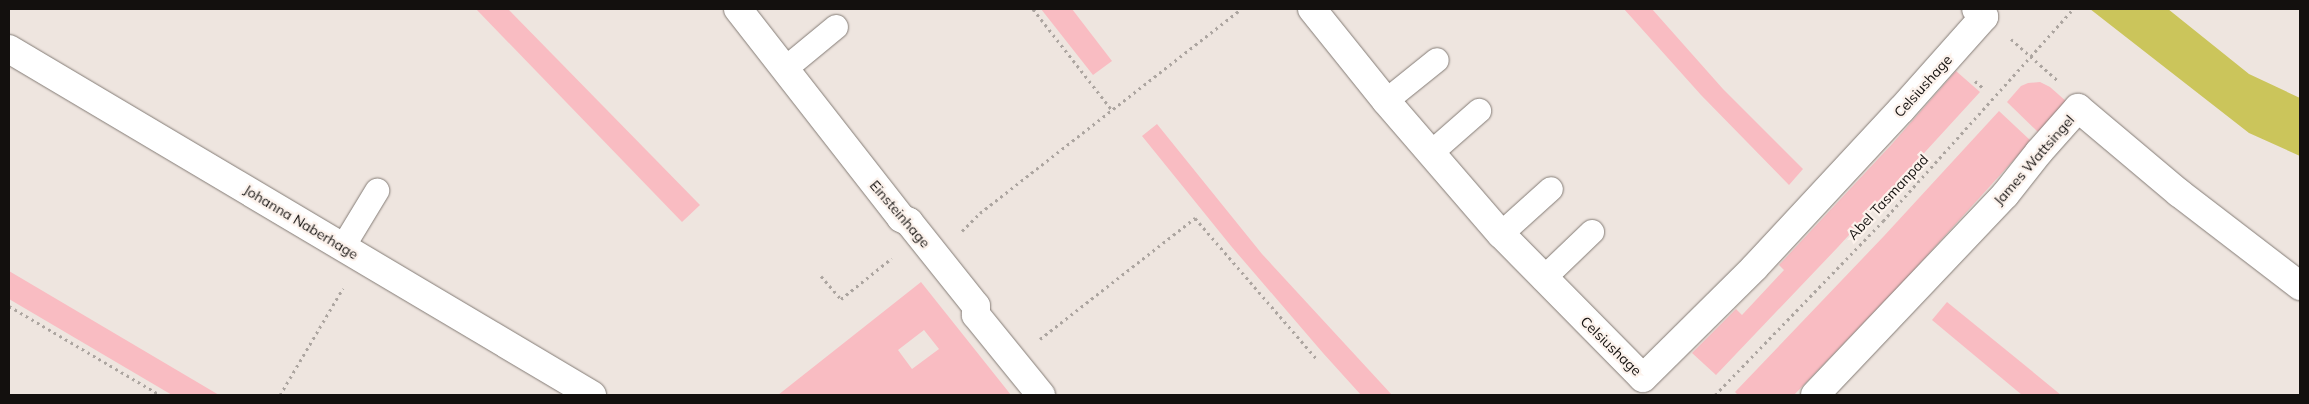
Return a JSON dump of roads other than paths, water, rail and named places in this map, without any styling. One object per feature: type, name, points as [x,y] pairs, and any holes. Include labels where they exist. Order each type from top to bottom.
[{"type":"street","name":"Einsteinhage","points":[[738,9],[901,218],[909,222],[976,306],[976,315],[1041,395]]},
{"type":"street","name":"Celsiushage","points":[[1320,12],[1386,101],[1502,234],[1543,279],[1643,378],[1820,199],[1988,19]]},
{"type":"street","name":"Johanna Naberhage","points":[[9,50],[592,395]]},
{"type":"street","name":"James Wattsingel","points":[[1815,395],[2005,195],[2039,152],[2078,108],[2179,194],[2300,286]]},
{"type":"lane","points":[[785,69],[836,27]]},
{"type":"lane","points":[[1386,101],[1437,60]]},
{"type":"lane","points":[[1431,153],[1479,111]]},
{"type":"lane","points":[[1502,234],[1551,189]]},
{"type":"lane","points":[[343,247],[377,191]]},
{"type":"lane","points":[[1543,279],[1592,232]]}]
